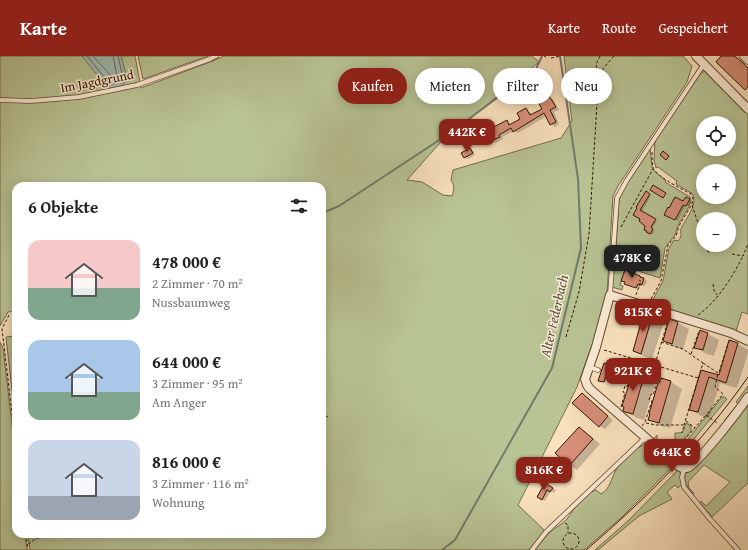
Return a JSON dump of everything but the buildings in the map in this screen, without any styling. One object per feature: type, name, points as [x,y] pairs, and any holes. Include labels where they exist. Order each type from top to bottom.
[{"type":"street","points":[[696,56],[748,109]]},
{"type":"street","points":[[744,56],[748,60]]},
{"type":"street","points":[[748,341],[731,333],[610,295],[596,347],[585,379],[587,385],[645,438],[680,467],[684,468],[689,467],[699,458],[748,397]]},
{"type":"lane","name":"Im Jagdgrund","points":[[0,100],[32,101],[79,97],[137,85],[216,56]]},
{"type":"lane","points":[[610,295],[617,198],[627,180],[704,64]]},
{"type":"lane","points":[[589,367],[598,370]]},
{"type":"lane","points":[[532,550],[546,532],[561,517],[645,438]]},
{"type":"lane","points":[[684,468],[682,477],[684,487],[738,550]]},
{"type":"path","points":[[552,58],[561,56]]},
{"type":"path","points":[[596,68],[600,56]]},
{"type":"path","points":[[604,68],[614,56]]},
{"type":"path","points":[[566,337],[579,292],[589,234],[597,104]]},
{"type":"path","points":[[614,236],[618,232],[653,168],[653,146],[651,144]]},
{"type":"path","points":[[653,168],[670,183],[691,194],[696,217]]},
{"type":"path","points":[[647,307],[661,281],[668,245],[676,236],[679,226],[692,204]]},
{"type":"path","points":[[691,355],[697,322],[696,317],[706,310],[734,274],[748,244]]},
{"type":"path","points":[[732,254],[743,256]]},
{"type":"path","points":[[634,302],[641,281],[639,280]]},
{"type":"path","points":[[712,284],[718,295]]},
{"type":"path","points":[[654,365],[670,314]]},
{"type":"path","points":[[9,315],[2,329],[12,413]]},
{"type":"path","points":[[669,458],[723,394],[715,387],[731,333]]},
{"type":"path","points":[[661,342],[683,349],[718,373]]},
{"type":"path","points":[[596,347],[698,378]]},
{"type":"path","points":[[617,412],[620,409],[625,393],[623,392],[625,386],[627,387],[636,359]]},
{"type":"path","points":[[682,433],[703,363]]},
{"type":"path","points":[[662,367],[654,395],[651,394],[649,400],[652,401],[645,422],[656,425],[684,425]]},
{"type":"path","points":[[706,415],[720,425]]},
{"type":"path","points":[[686,421],[695,428]]},
{"type":"path","points":[[561,517],[568,525],[569,534]]},
{"type":"path","points":[[569,534],[574,534],[579,540],[578,545],[572,550],[567,548],[564,544],[565,537],[569,534]]},
{"type":"path","points":[[27,538],[28,550]]},
{"type":"path","points":[[28,544],[38,538]]},
{"type":"green space","points":[[0,56],[82,56],[109,89],[127,79],[121,56],[135,56],[141,88],[224,56],[532,56],[539,62],[532,68],[493,68],[493,100],[439,144],[407,180],[422,182],[443,195],[452,196],[454,188],[451,180],[453,170],[561,138],[572,121],[570,104],[612,104],[612,68],[565,68],[564,56],[683,56],[692,66],[687,82],[618,186],[613,196],[607,294],[593,342],[577,387],[518,505],[545,531],[529,550],[30,550],[28,538],[326,538],[326,182],[12,182],[12,312],[8,312],[0,326]]},
{"type":"green space","points":[[138,56],[208,56],[143,79]]},
{"type":"green space","points":[[705,71],[748,113],[748,314],[742,312],[736,331],[652,305],[651,303],[663,281],[669,248],[674,240],[678,241],[680,238],[681,230],[694,203],[693,194],[676,184],[677,181],[658,167],[656,168],[654,160],[655,141],[701,73]]},
{"type":"green space","points":[[650,147],[653,170],[666,181],[665,182],[690,197],[691,201],[678,225],[675,235],[665,248],[660,278],[626,267],[620,285],[623,286],[622,290],[612,287],[619,199]]},
{"type":"green space","points":[[12,336],[12,390],[6,337]]},
{"type":"green space","points":[[0,342],[3,348],[12,424],[12,538],[26,538],[27,550],[0,550]]},
{"type":"green space","points":[[748,386],[748,393],[726,422],[724,421],[738,404],[736,402]]},
{"type":"green space","points":[[722,397],[727,399],[676,459],[674,454]]},
{"type":"green space","points":[[748,402],[748,483],[712,517],[700,503],[701,501],[706,506],[730,482],[704,465],[688,482],[689,488],[694,493],[693,494],[686,484],[685,474]]},
{"type":"green space","points":[[686,423],[691,426],[691,431],[672,453],[653,440],[657,435],[657,440],[675,440],[675,433],[681,433]]},
{"type":"green space","points":[[647,444],[673,466],[623,516],[584,550],[535,550],[549,533],[567,519],[587,494],[596,490],[601,494],[604,492],[620,465],[638,448]]},
{"type":"green space","points":[[678,470],[680,471],[682,484],[678,488],[675,485],[667,492],[672,499],[639,516],[598,550],[595,550],[629,520]]},
{"type":"water","points":[[82,56],[121,56],[127,79],[122,86],[108,89]]},
{"type":"waterway","name":"Alter Federbach","points":[[326,211],[339,206],[450,133],[536,69],[542,56]]},
{"type":"waterway","name":"Alter Federbach","points":[[442,550],[455,540],[552,368],[581,248],[578,179],[560,56]]},
{"type":"tram line","points":[[586,550],[630,511],[673,469],[731,401],[748,377]]}]
